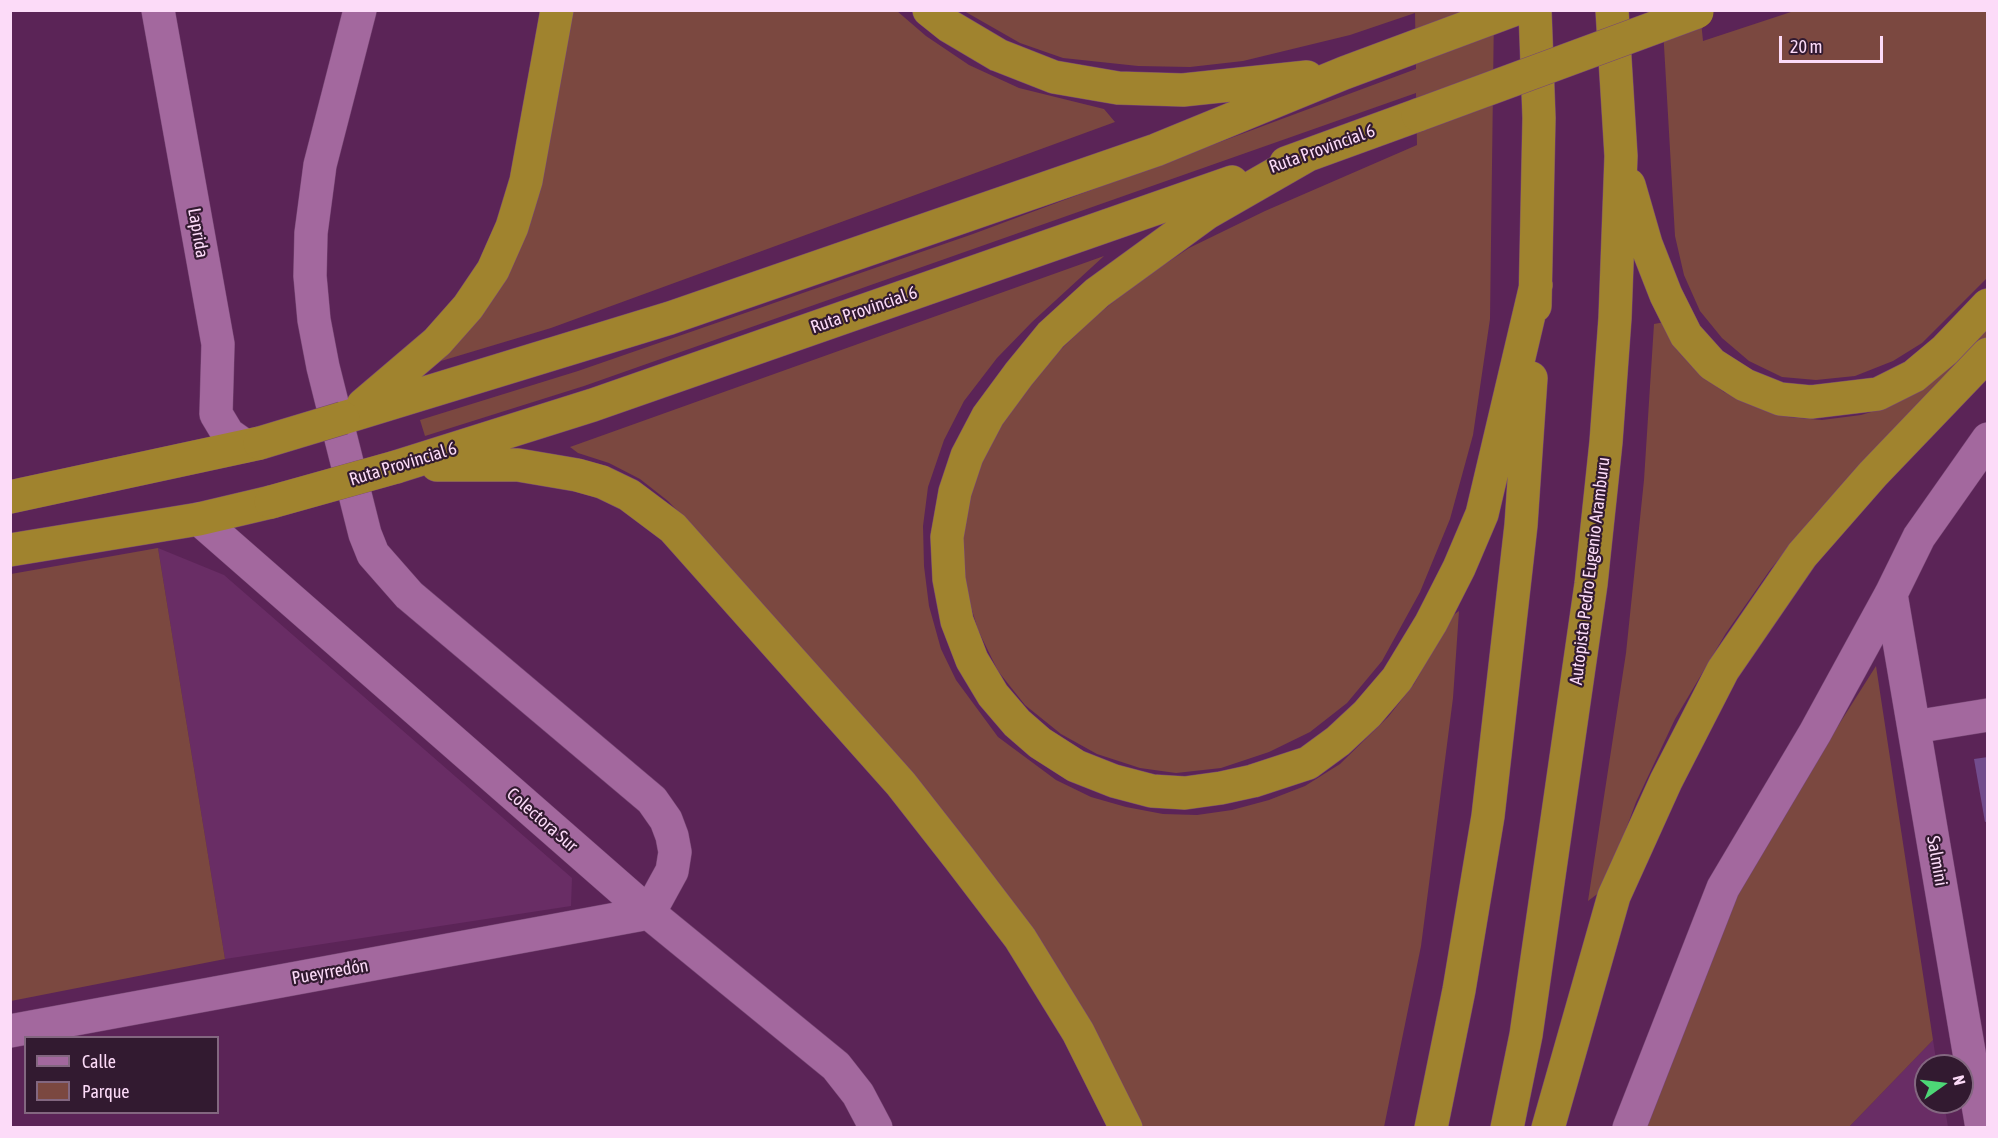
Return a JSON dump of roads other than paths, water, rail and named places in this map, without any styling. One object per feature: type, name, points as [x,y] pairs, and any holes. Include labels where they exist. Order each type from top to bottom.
[{"type":"highway","points":[[410,384],[468,308],[493,270],[512,227],[528,172],[557,10]]},
{"type":"highway","points":[[929,10],[949,26],[998,55],[1054,76],[1118,88],[1183,90],[1344,73]]},
{"type":"highway","points":[[10,497],[252,445],[343,418],[410,384],[670,318],[1133,158],[1344,73],[1514,10]]},
{"type":"highway","points":[[1431,1128],[1460,990],[1488,816],[1501,716],[1528,442],[1536,285],[1539,118],[1535,10]]},
{"type":"highway","name":"Autopista Pedro Eugenio Aramburu","points":[[1507,1128],[1526,1035],[1591,584],[1615,318],[1621,156],[1612,10]]},
{"type":"highway","name":"Ruta Provincial 6","points":[[10,550],[199,519],[271,502],[396,467],[433,460],[1308,155],[1698,11]]},
{"type":"highway","points":[[1308,155],[1207,213],[1097,293],[1052,335],[1019,374],[988,416],[967,456],[955,492],[947,537],[949,579],[957,621],[972,660],[993,695],[1017,723],[1040,743],[1076,766],[1114,781],[1152,790],[1185,793],[1221,788],[1253,781],[1308,763],[1338,741],[1367,714],[1397,680],[1431,623],[1459,568],[1482,514],[1536,285]]},
{"type":"highway","points":[[1621,156],[1646,244],[1666,295],[1686,335],[1712,364],[1745,385],[1780,399],[1811,402],[1878,394],[1914,376],[1945,350],[1988,305]]},
{"type":"highway","points":[[1548,1128],[1614,896],[1666,781],[1723,670],[1802,555],[1873,474],[1988,354]]},
{"type":"highway","points":[[433,460],[518,465],[577,475],[602,482],[629,495],[673,528],[901,784],[960,858],[1020,938],[1078,1032],[1126,1128]]},
{"type":"street","name":"Laprida","points":[[158,10],[218,344],[216,414],[228,434],[252,445]]},
{"type":"street","points":[[360,10],[320,165],[311,233],[310,276],[314,320],[323,367],[365,534],[373,554],[409,595],[652,800],[666,820],[675,852],[672,871],[666,886],[649,914]]},
{"type":"street","points":[[1629,1128],[1723,888],[1891,594],[1919,537],[1988,439]]},
{"type":"street","name":"Colectora Sur","points":[[199,519],[649,914],[836,1066],[858,1094],[876,1128]]},
{"type":"street","name":"Salmini","points":[[1891,594],[1982,1128]]},
{"type":"street","points":[[1914,727],[1988,715]]},
{"type":"street","name":"Pueyrredón","points":[[10,1031],[649,914]]}]
